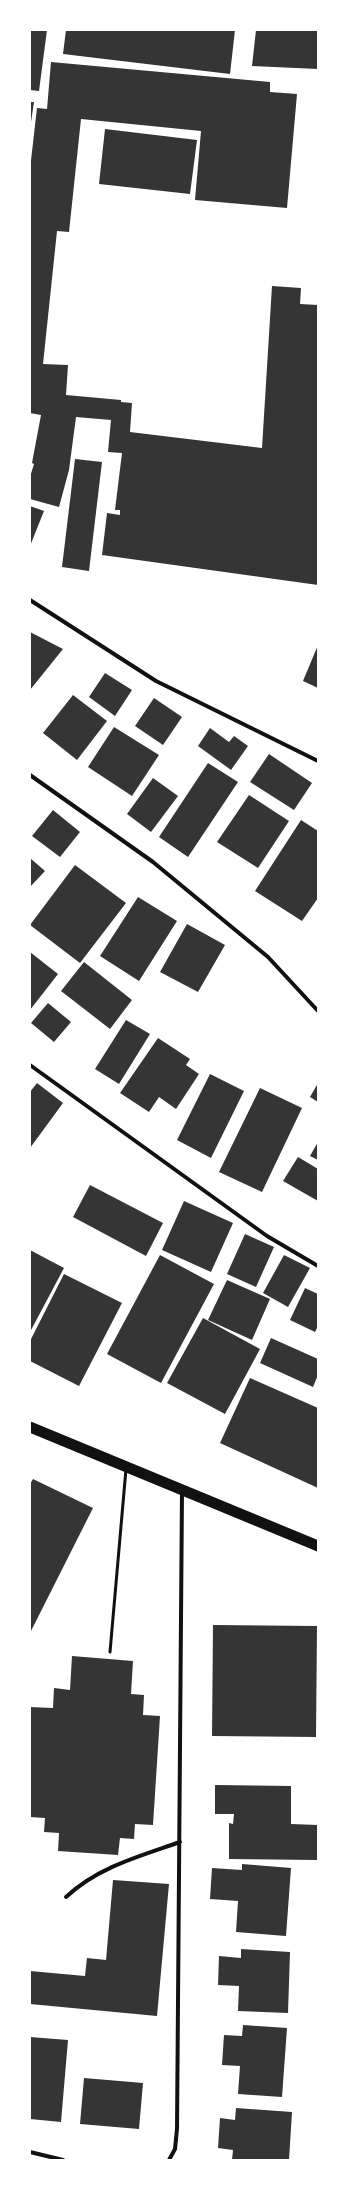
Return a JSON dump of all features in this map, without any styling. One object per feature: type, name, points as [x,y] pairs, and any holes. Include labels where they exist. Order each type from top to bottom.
[{"type":"highway","points":[[30,1427],[318,1546]]},
{"type":"street","points":[[30,600],[156,681],[318,761]]},
{"type":"street","points":[[30,775],[166,872],[268,957],[318,1011]]},
{"type":"street","points":[[30,1065],[267,1236],[318,1266]]},
{"type":"street","points":[[169,2160],[175,2149],[177,2129],[182,1491]]},
{"type":"street","points":[[66,1897],[81,1883],[102,1871],[180,1842]]},
{"type":"street","points":[[30,2152],[63,2160]]},
{"type":"lane","points":[[110,1652],[126,1467]]},
{"type":"building","points":[[30,30],[47,30],[39,91],[30,90]]},
{"type":"building","points":[[66,30],[235,30],[230,74],[63,54]]},
{"type":"building","points":[[256,30],[318,30],[318,69],[252,66]]},
{"type":"building","points":[[51,62],[270,82],[270,92],[297,94],[287,208],[195,200],[201,131],[81,119],[69,232],[57,231],[43,364],[68,365],[66,395],[121,400],[121,402],[132,403],[130,432],[262,448],[272,286],[301,288],[300,304],[318,305],[318,585],[102,555],[107,513],[120,515],[120,510],[115,510],[122,453],[108,452],[111,420],[76,417],[69,470],[59,507],[30,499],[30,477],[34,464],[32,463],[41,415],[30,413],[30,169],[37,108],[47,109]]},
{"type":"building","points":[[30,102],[34,102],[31,122],[30,122]]},
{"type":"building","points":[[105,129],[197,140],[190,194],[99,184]]},
{"type":"building","points":[[75,459],[102,462],[89,571],[62,567]]},
{"type":"building","points":[[30,506],[44,511],[30,546]]},
{"type":"building","points":[[30,632],[63,649],[30,690]]},
{"type":"building","points":[[318,645],[318,688],[303,681]]},
{"type":"building","points":[[105,673],[132,690],[115,716],[89,697]]},
{"type":"building","points":[[73,695],[107,721],[77,760],[43,733]]},
{"type":"building","points":[[154,698],[182,717],[163,745],[135,726]]},
{"type":"building","points":[[114,727],[159,755],[132,796],[88,767]]},
{"type":"building","points":[[210,728],[229,742],[234,736],[248,746],[231,770],[198,746]]},
{"type":"building","points":[[269,754],[312,783],[294,810],[250,782]]},
{"type":"building","points":[[208,763],[238,782],[188,857],[159,837]]},
{"type":"building","points":[[153,778],[178,796],[151,832],[127,814]]},
{"type":"building","points":[[249,795],[289,821],[258,868],[217,842]]},
{"type":"building","points":[[53,810],[80,832],[60,857],[32,836]]},
{"type":"building","points":[[301,820],[318,831],[318,898],[302,921],[255,891]]},
{"type":"building","points":[[30,858],[45,871],[30,887]]},
{"type":"building","points":[[75,865],[126,903],[80,963],[30,925]]},
{"type":"building","points":[[138,897],[177,921],[139,981],[100,956]]},
{"type":"building","points":[[187,924],[225,945],[198,992],[160,972]]},
{"type":"building","points":[[30,952],[58,974],[30,1010]]},
{"type":"building","points":[[84,962],[132,1000],[110,1029],[61,991]]},
{"type":"building","points":[[48,1003],[71,1022],[54,1042],[31,1023]]},
{"type":"building","points":[[126,1020],[150,1034],[119,1084],[95,1069]]},
{"type":"building","points":[[158,1038],[190,1059],[186,1065],[199,1074],[176,1109],[159,1097],[149,1112],[120,1093]]},
{"type":"building","points":[[210,1074],[244,1091],[211,1158],[177,1140]]},
{"type":"building","points":[[37,1083],[63,1103],[30,1148],[30,1092]]},
{"type":"building","points":[[318,1083],[318,1102],[310,1097]]},
{"type":"building","points":[[260,1088],[302,1108],[262,1192],[219,1172]]},
{"type":"building","points":[[318,1142],[318,1160],[310,1156]]},
{"type":"building","points":[[298,1157],[318,1169],[318,1201],[283,1181]]},
{"type":"building","points":[[90,1185],[163,1223],[146,1256],[73,1217]]},
{"type":"building","points":[[184,1201],[233,1223],[211,1272],[162,1250]]},
{"type":"building","points":[[245,1234],[274,1247],[256,1287],[227,1274]]},
{"type":"building","points":[[30,1250],[64,1268],[30,1332]]},
{"type":"building","points":[[160,1255],[214,1284],[161,1383],[107,1354]]},
{"type":"building","points":[[284,1255],[310,1268],[288,1307],[263,1293]]},
{"type":"building","points":[[64,1274],[122,1303],[79,1386],[30,1361],[30,1341]]},
{"type":"building","points":[[227,1280],[270,1299],[252,1340],[208,1320]]},
{"type":"building","points":[[305,1288],[318,1294],[318,1326],[315,1332],[290,1320]]},
{"type":"building","points":[[203,1318],[260,1349],[225,1414],[167,1383]]},
{"type":"building","points":[[271,1338],[318,1359],[318,1375],[313,1387],[260,1363]]},
{"type":"building","points":[[250,1378],[318,1408],[318,1488],[220,1443]]},
{"type":"building","points":[[33,1479],[93,1508],[31,1631],[30,1484]]},
{"type":"building","points":[[213,1625],[317,1626],[316,1737],[212,1736]]},
{"type":"building","points":[[72,1656],[133,1661],[131,1694],[144,1695],[143,1715],[160,1716],[153,1825],[135,1824],[134,1839],[120,1838],[118,1855],[58,1851],[59,1833],[44,1832],[45,1818],[30,1817],[30,1707],[53,1708],[54,1688],[70,1690]]},
{"type":"building","points":[[215,1785],[291,1786],[291,1824],[318,1825],[318,1860],[229,1859],[229,1823],[233,1824],[234,1814],[215,1814]]},
{"type":"building","points":[[242,1864],[291,1868],[286,1936],[236,1932],[238,1901],[210,1899],[212,1868],[242,1870]]},
{"type":"building","points":[[113,1880],[169,1884],[157,2016],[30,2004],[30,1971],[85,1976],[87,1958],[106,1960]]},
{"type":"building","points":[[241,1949],[290,1952],[288,2013],[238,2011],[239,1986],[218,1985],[219,1956],[241,1958]]},
{"type":"building","points":[[243,2025],[287,2028],[282,2097],[238,2094],[240,2066],[222,2065],[224,2035],[242,2036]]},
{"type":"building","points":[[30,2037],[68,2040],[61,2122],[30,2119]]},
{"type":"building","points":[[84,2078],[143,2083],[139,2129],[80,2124]]},
{"type":"building","points":[[236,2108],[292,2112],[289,2160],[232,2160],[233,2150],[218,2148],[220,2118],[235,2120]]}]
